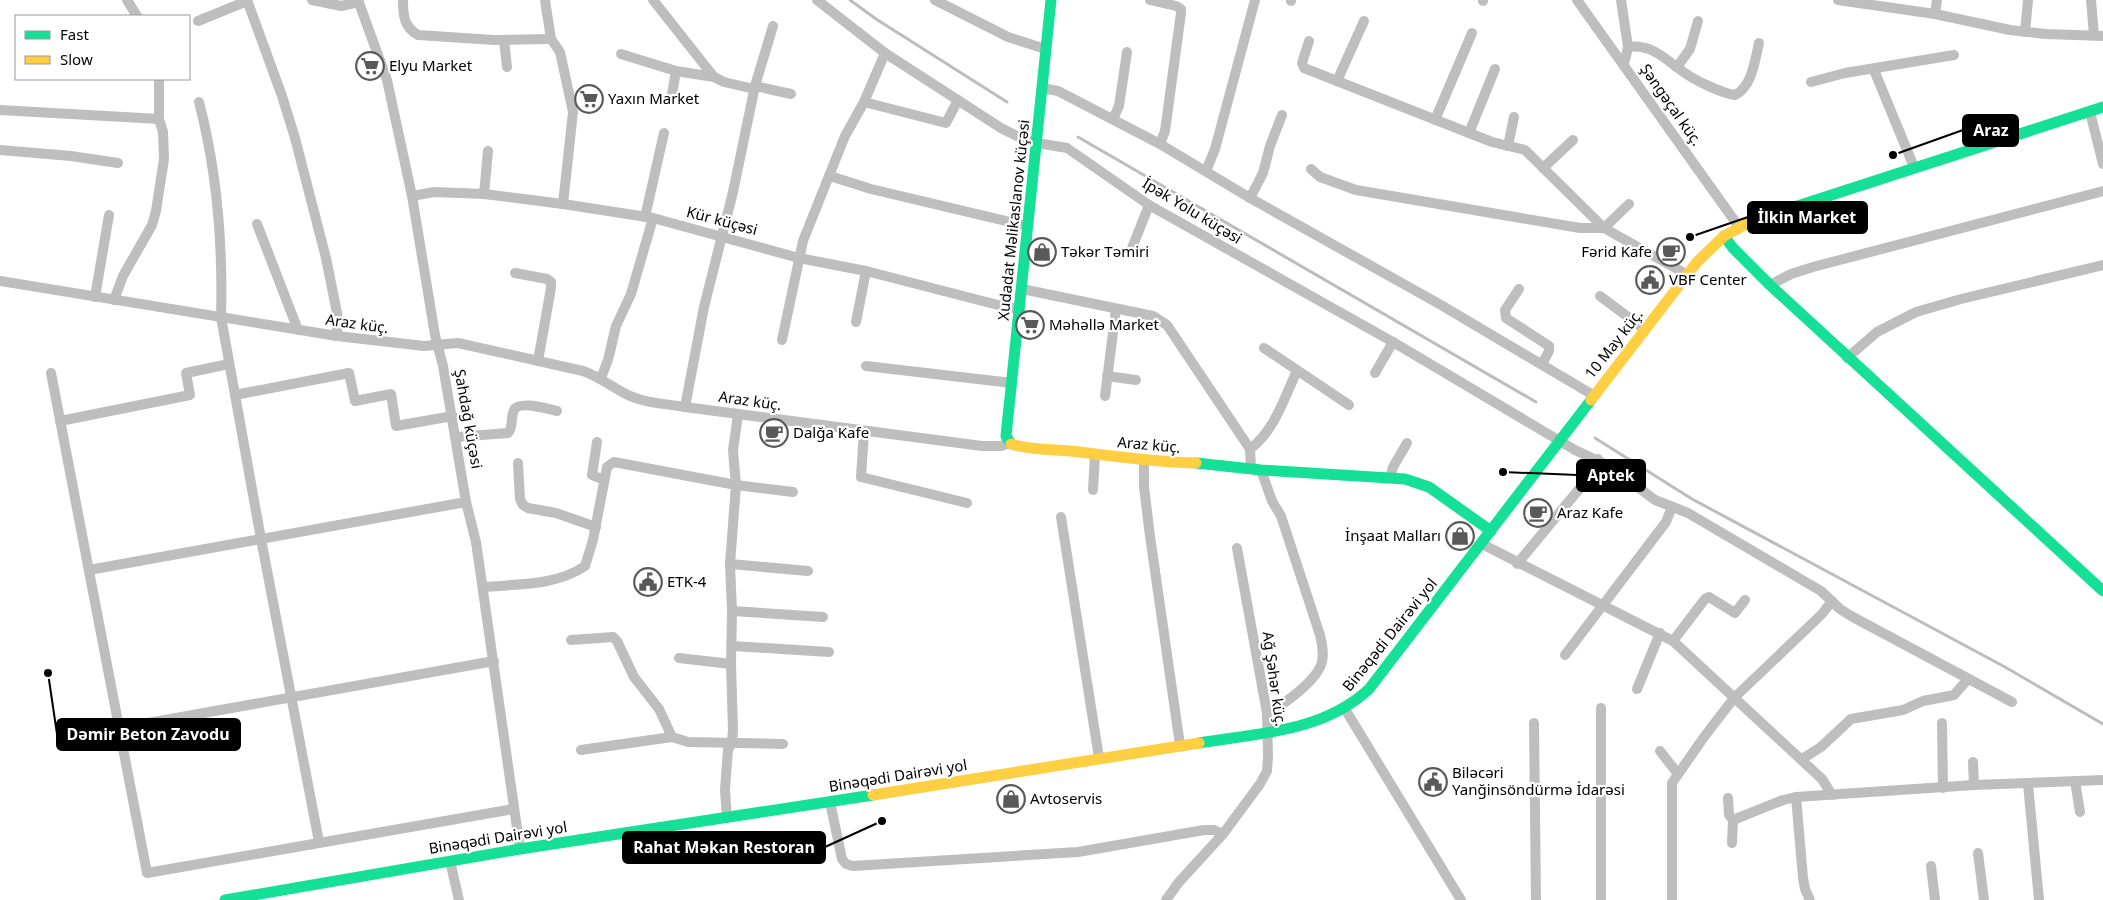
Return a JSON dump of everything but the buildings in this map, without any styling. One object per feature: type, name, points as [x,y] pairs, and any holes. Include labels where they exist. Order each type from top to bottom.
[{"type":"main road","name":"Xudadat Məlikaslanov küçəsi","points":[[1009,443],[1006,436],[1051,0]]},
{"type":"main road","name":"10 May küç.","points":[[1491,532],[1686,274],[1724,236],[1756,219],[2103,107]]},
{"type":"main road","points":[[1724,236],[1733,248],[1770,285],[1847,358],[2103,591]]},
{"type":"main road","name":"Araz küç.","points":[[1009,443],[1027,448],[1078,452],[1095,456],[1144,461],[1414,481],[1429,487],[1491,532]]},
{"type":"main road","name":"Binəqədi Dairəvi yol","points":[[225,900],[520,849],[830,802],[1319,722],[1346,709],[1369,688],[1491,532]]},
{"type":"street","points":[[127,0],[136,15]]},
{"type":"street","points":[[198,21],[247,0],[282,96],[294,138],[326,258],[337,313],[337,336]]},
{"type":"street","points":[[312,0],[341,6],[358,1]]},
{"type":"street","points":[[403,0],[405,24],[418,36],[504,40],[551,39]]},
{"type":"street","points":[[545,0],[551,39],[560,52],[573,112],[562,204]]},
{"type":"street","points":[[653,0],[714,76]]},
{"type":"street","name":"İpək Yolu küçəsi","points":[[817,0],[885,53],[1001,128],[1017,136],[1067,148],[1149,205],[1394,342],[1560,440],[1612,467],[1655,500],[1688,513],[1821,591],[1851,616],[2012,702]]},
{"type":"street","points":[[1150,0],[1176,6],[1180,9],[1181,13],[1165,131],[1160,144]]},
{"type":"street","points":[[1206,171],[1215,149],[1255,0]]},
{"type":"street","name":"Şəngəçal küç.","points":[[1577,0],[1739,227]]},
{"type":"street","points":[[1621,0],[1628,47],[1624,64]]},
{"type":"street","points":[[1840,0],[1885,3],[2025,32],[2099,36],[2091,0]]},
{"type":"street","points":[[1935,14],[1938,0]]},
{"type":"street","points":[[2025,32],[2028,0]]},
{"type":"street","name":"Şahdağ küçəsi","points":[[358,1],[387,80],[412,196],[466,502],[474,532],[520,849]]},
{"type":"street","points":[[940,1],[1008,37],[1045,49]]},
{"type":"street","points":[[1338,81],[1364,21]]},
{"type":"street","points":[[1677,67],[1690,49],[1698,21]]},
{"type":"street","points":[[685,407],[704,308],[733,192],[755,87],[773,26]]},
{"type":"street","points":[[1435,120],[1472,33]]},
{"type":"street","points":[[504,40],[507,67]]},
{"type":"street","points":[[1309,41],[1302,63],[1304,68],[1469,133],[1525,150],[1604,228],[1686,274]]},
{"type":"street","points":[[1628,47],[1646,47],[1692,77],[1735,95],[1741,92],[1748,82],[1759,44]]},
{"type":"street","points":[[1113,119],[1119,106],[1127,52]]},
{"type":"street","points":[[782,340],[803,242],[845,136],[864,102],[885,53]]},
{"type":"street","points":[[621,54],[676,71],[714,76],[724,82],[791,94]]},
{"type":"street","points":[[1811,82],[1845,74],[1954,55]]},
{"type":"street","points":[[1469,133],[1495,69]]},
{"type":"street","points":[[1874,70],[1914,167]]},
{"type":"street","points":[[671,100],[676,71]]},
{"type":"street","points":[[114,300],[123,276],[152,225],[156,211],[164,159],[163,132],[159,119],[159,80]]},
{"type":"street","points":[[1042,88],[1058,91],[1160,144],[1250,198],[1594,394]]},
{"type":"street","points":[[864,102],[946,123],[958,100]]},
{"type":"street","points":[[199,102],[207,133],[216,195],[222,293],[221,317],[261,540],[319,842]]},
{"type":"street","points":[[0,110],[159,119]]},
{"type":"street","points":[[2090,112],[2103,164]]},
{"type":"street","points":[[1250,198],[1263,174],[1270,146],[1282,115]]},
{"type":"street","points":[[1508,146],[1514,117]]},
{"type":"street","points":[[601,378],[608,360],[616,326],[631,294],[649,218],[664,133]]},
{"type":"street","points":[[1543,168],[1574,140]]},
{"type":"street","points":[[0,150],[71,156],[118,163]]},
{"type":"street","points":[[484,194],[488,151]]},
{"type":"street","points":[[1311,169],[1320,177],[1356,190],[1580,228],[1604,228],[1629,204]]},
{"type":"street","points":[[830,176],[871,189],[1027,226]]},
{"type":"street","points":[[1770,285],[1791,274],[1813,267],[2103,191]]},
{"type":"street","name":"Kür küçəsi","points":[[412,196],[434,192],[484,194],[649,218],[799,258],[866,271],[1020,309]]},
{"type":"street","points":[[1132,248],[1149,205]]},
{"type":"street","points":[[95,297],[109,215]]},
{"type":"street","points":[[257,224],[298,330]]},
{"type":"street","points":[[1847,358],[1877,332],[1916,312],[1961,299],[2103,265]]},
{"type":"street","points":[[856,322],[866,271]]},
{"type":"street","points":[[515,274],[547,278],[550,282],[551,288],[538,361]]},
{"type":"street","name":"Araz küç.","points":[[0,281],[401,345],[458,343],[583,371],[601,378],[640,400],[738,415],[988,446],[1001,446],[1009,443]]},
{"type":"street","points":[[1022,289],[1154,316],[1167,325],[1250,449],[1256,469],[1281,516],[1320,635],[1323,650],[1322,664],[1316,673],[1296,695],[1267,713]]},
{"type":"street","points":[[1519,289],[1505,310],[1506,318],[1548,346],[1549,351],[1542,364]]},
{"type":"street","points":[[1600,296],[1644,328]]},
{"type":"street","points":[[1105,396],[1116,309]]},
{"type":"street","points":[[1375,374],[1394,342]]},
{"type":"street","points":[[1264,348],[1350,405]]},
{"type":"street","points":[[60,421],[190,396],[186,373],[230,364]]},
{"type":"street","points":[[866,366],[1012,382]]},
{"type":"street","points":[[1250,449],[1266,435],[1272,425],[1297,370]]},
{"type":"street","points":[[51,374],[147,873],[514,809]]},
{"type":"street","points":[[235,395],[349,374],[355,401],[391,394],[396,426],[452,416]]},
{"type":"street","points":[[1107,376],[1136,380]]},
{"type":"street","points":[[456,437],[508,433],[511,430],[514,410],[518,406],[525,405],[557,411]]},
{"type":"street","points":[[727,818],[726,762],[728,750],[732,742],[731,664],[733,646],[730,564],[736,485],[733,450],[738,415]]},
{"type":"street","points":[[864,431],[861,477],[967,503]]},
{"type":"street","points":[[597,442],[592,475],[604,480]]},
{"type":"street","points":[[1390,478],[1393,468],[1407,444]]},
{"type":"street","points":[[1093,490],[1095,456]]},
{"type":"street","points":[[1518,564],[1590,476],[1598,459]]},
{"type":"street","points":[[1144,461],[1144,487],[1150,536],[1180,744]]},
{"type":"street","points":[[483,587],[549,581],[577,571],[585,566],[590,555],[607,467],[614,462],[736,485],[793,492]]},
{"type":"street","points":[[518,463],[520,499],[523,505],[528,508],[556,513],[596,527]]},
{"type":"street","points":[[89,570],[466,502]]},
{"type":"street","points":[[1565,655],[1666,522],[1672,507]]},
{"type":"street","points":[[1061,517],[1099,758]]},
{"type":"street","points":[[1482,544],[1602,607],[1660,633],[1673,641],[1822,779],[1832,795]]},
{"type":"street","name":"Ağ Şəhər küç.","points":[[1166,900],[1179,882],[1223,834],[1260,784],[1267,771],[1267,713],[1237,548]]},
{"type":"street","points":[[730,564],[808,571]]},
{"type":"street","points":[[1673,641],[1705,599],[1709,597],[1735,613],[1745,600]]},
{"type":"street","points":[[1672,900],[1671,789],[1678,774],[1734,698],[1822,614],[1832,602]]},
{"type":"street","points":[[732,611],[823,617]]},
{"type":"street","points":[[1637,690],[1660,633]]},
{"type":"street","points":[[571,640],[613,637],[638,683],[659,709],[672,736]]},
{"type":"street","points":[[733,646],[829,652]]},
{"type":"street","points":[[679,658],[731,664]]},
{"type":"street","points":[[120,728],[494,661]]},
{"type":"street","points":[[1802,760],[1821,747],[1851,719],[1903,710],[1923,701],[1954,695],[1968,679]]},
{"type":"street","points":[[1601,708],[1601,900]]},
{"type":"street","points":[[1346,709],[1461,900]]},
{"type":"street","points":[[1534,723],[1536,900]]},
{"type":"street","points":[[1942,723],[1943,788]]},
{"type":"street","points":[[581,750],[672,736],[688,742],[783,744]]},
{"type":"street","points":[[1660,751],[1678,774]]},
{"type":"street","points":[[1973,762],[1974,786]]},
{"type":"street","points":[[1733,820],[1796,797],[2103,780]]},
{"type":"street","points":[[2076,781],[2080,812]]},
{"type":"street","points":[[2028,784],[2039,900]]},
{"type":"street","points":[[1796,797],[1803,878],[1805,890],[1810,900]]},
{"type":"street","points":[[1728,798],[1729,815],[1733,820],[1732,843]]},
{"type":"street","points":[[830,802],[842,859],[846,864],[853,866],[1078,852],[1204,830],[1214,830],[1223,834]]},
{"type":"street","points":[[1978,853],[1984,900]]},
{"type":"street","points":[[450,861],[459,900]]},
{"type":"street","points":[[1931,866],[1935,900]]},
{"type":"waterway","points":[[850,0],[876,19],[1007,102]]},
{"type":"waterway","points":[[1078,137],[1536,402]]},
{"type":"waterway","points":[[1595,438],[1692,499],[2005,667],[2103,724]]},
{"type":"traffic: fast","points":[[1011,444],[1006,436],[1051,0]]},
{"type":"traffic: fast","points":[[1782,211],[2103,107]]},
{"type":"traffic: fast","points":[[1724,236],[1733,248],[1770,285],[2103,591]]},
{"type":"traffic: fast","points":[[1199,743],[1267,733],[1311,722],[1351,703],[1369,689],[1591,400]]},
{"type":"traffic: fast","points":[[1196,463],[1261,470],[1405,479],[1429,487],[1491,531]]},
{"type":"traffic: fast","points":[[225,900],[520,849],[873,795]]},
{"type":"traffic: slow","points":[[1591,400],[1697,262],[1724,236],[1756,219],[1782,211]]},
{"type":"traffic: slow","points":[[1011,444],[1037,449],[1196,463]]},
{"type":"traffic: slow","points":[[873,795],[1199,743]]},
{"type":"place","name":"Elyu Market","points":[[370,66]]},
{"type":"place","name":"Yaxın Market","points":[[589,99]]},
{"type":"place","name":"Araz","points":[[1893,155]]},
{"type":"place","name":"İlkin Market","points":[[1690,237]]},
{"type":"place","name":"Təkər Təmiri","points":[[1042,252]]},
{"type":"place","name":"Fərid Kafe","points":[[1671,252]]},
{"type":"place","name":"VBF Center","points":[[1650,280]]},
{"type":"place","name":"Məhəllə Market","points":[[1030,325]]},
{"type":"place","name":"Dalğa Kafe","points":[[774,433]]},
{"type":"place","name":"Aptek","points":[[1503,472]]},
{"type":"place","name":"Araz Kafe","points":[[1538,513]]},
{"type":"place","name":"İnşaat Malları","points":[[1460,536]]},
{"type":"place","name":"ETK-4","points":[[648,582]]},
{"type":"place","name":"Dəmir Beton Zavodu","points":[[48,673]]},
{"type":"place","name":"Biləcəri Yanğinsöndürmə İdarəsi","points":[[1433,782]]},
{"type":"place","name":"Avtoservis","points":[[1011,799]]},
{"type":"place","name":"Rahat Məkan Restoran","points":[[882,821]]}]
